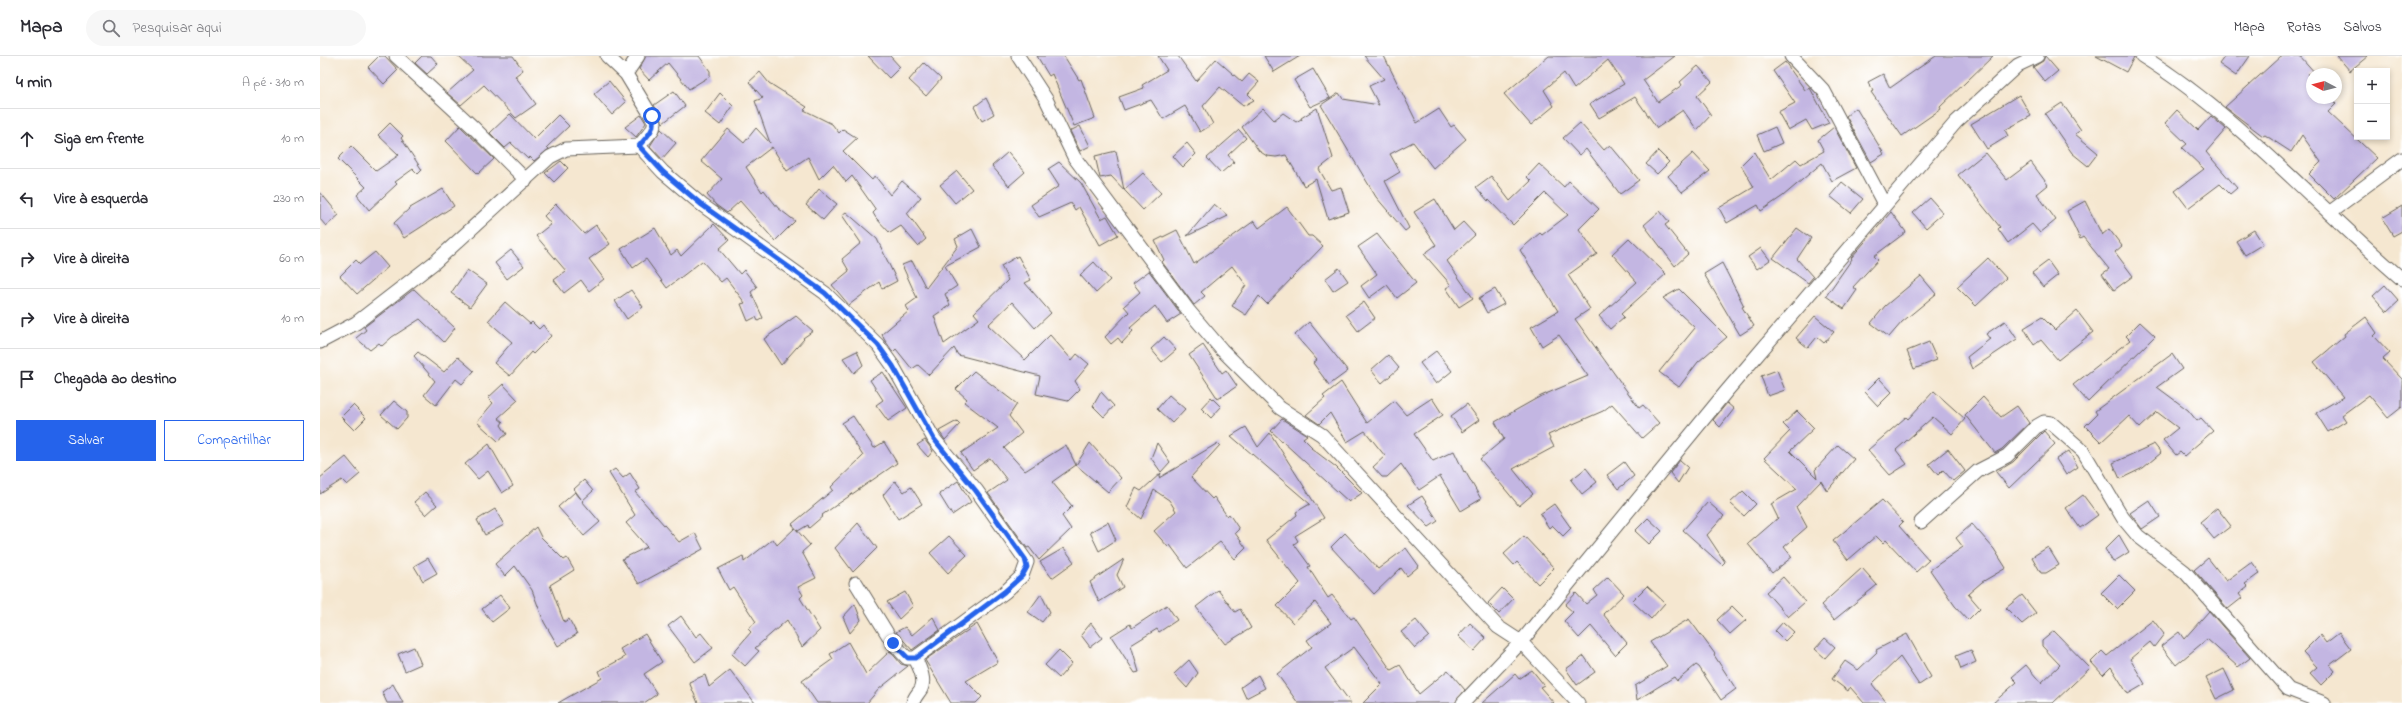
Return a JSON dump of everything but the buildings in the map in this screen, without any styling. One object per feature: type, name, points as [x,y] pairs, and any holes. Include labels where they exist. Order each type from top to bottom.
[{"type":"street","points":[[396,56],[474,128],[526,180]]},
{"type":"street","points":[[320,342],[356,323],[435,262],[550,157],[566,149],[639,146],[653,129],[655,122],[626,74],[607,56]]},
{"type":"street","points":[[626,74],[638,56]]},
{"type":"street","points":[[1018,56],[1046,99],[1074,157],[1188,310],[1222,350],[1280,408],[1322,435],[1498,626],[1521,642],[1578,703]]},
{"type":"street","points":[[1790,56],[1824,91],[1884,204]]},
{"type":"street","points":[[1463,703],[1521,642],[1725,393],[1884,204],[1956,122],[2022,60],[2037,56]]},
{"type":"street","points":[[2142,56],[2164,70],[2220,112],[2402,279]]},
{"type":"street","points":[[639,146],[663,172],[702,205],[825,293],[878,345],[893,366],[934,439],[976,491],[1025,559],[1027,567],[1022,576],[1004,592],[916,658],[908,658],[893,643],[856,583]]},
{"type":"street","points":[[2329,212],[2402,159]]},
{"type":"street","points":[[1921,522],[1978,471],[2007,456],[2037,426],[2044,422],[2050,423],[2083,451],[2123,518],[2138,536],[2185,572],[2288,689],[2324,703]]},
{"type":"street","points":[[913,703],[921,688],[922,681],[922,672],[916,658]]},
{"type":"route","points":[[652,116],[655,122],[653,129],[639,146],[663,172],[702,205],[744,233],[825,293],[878,345],[893,366],[934,439],[976,491],[1027,562],[1027,567],[1022,576],[1004,592],[916,658],[908,658],[902,654],[893,643]]}]
